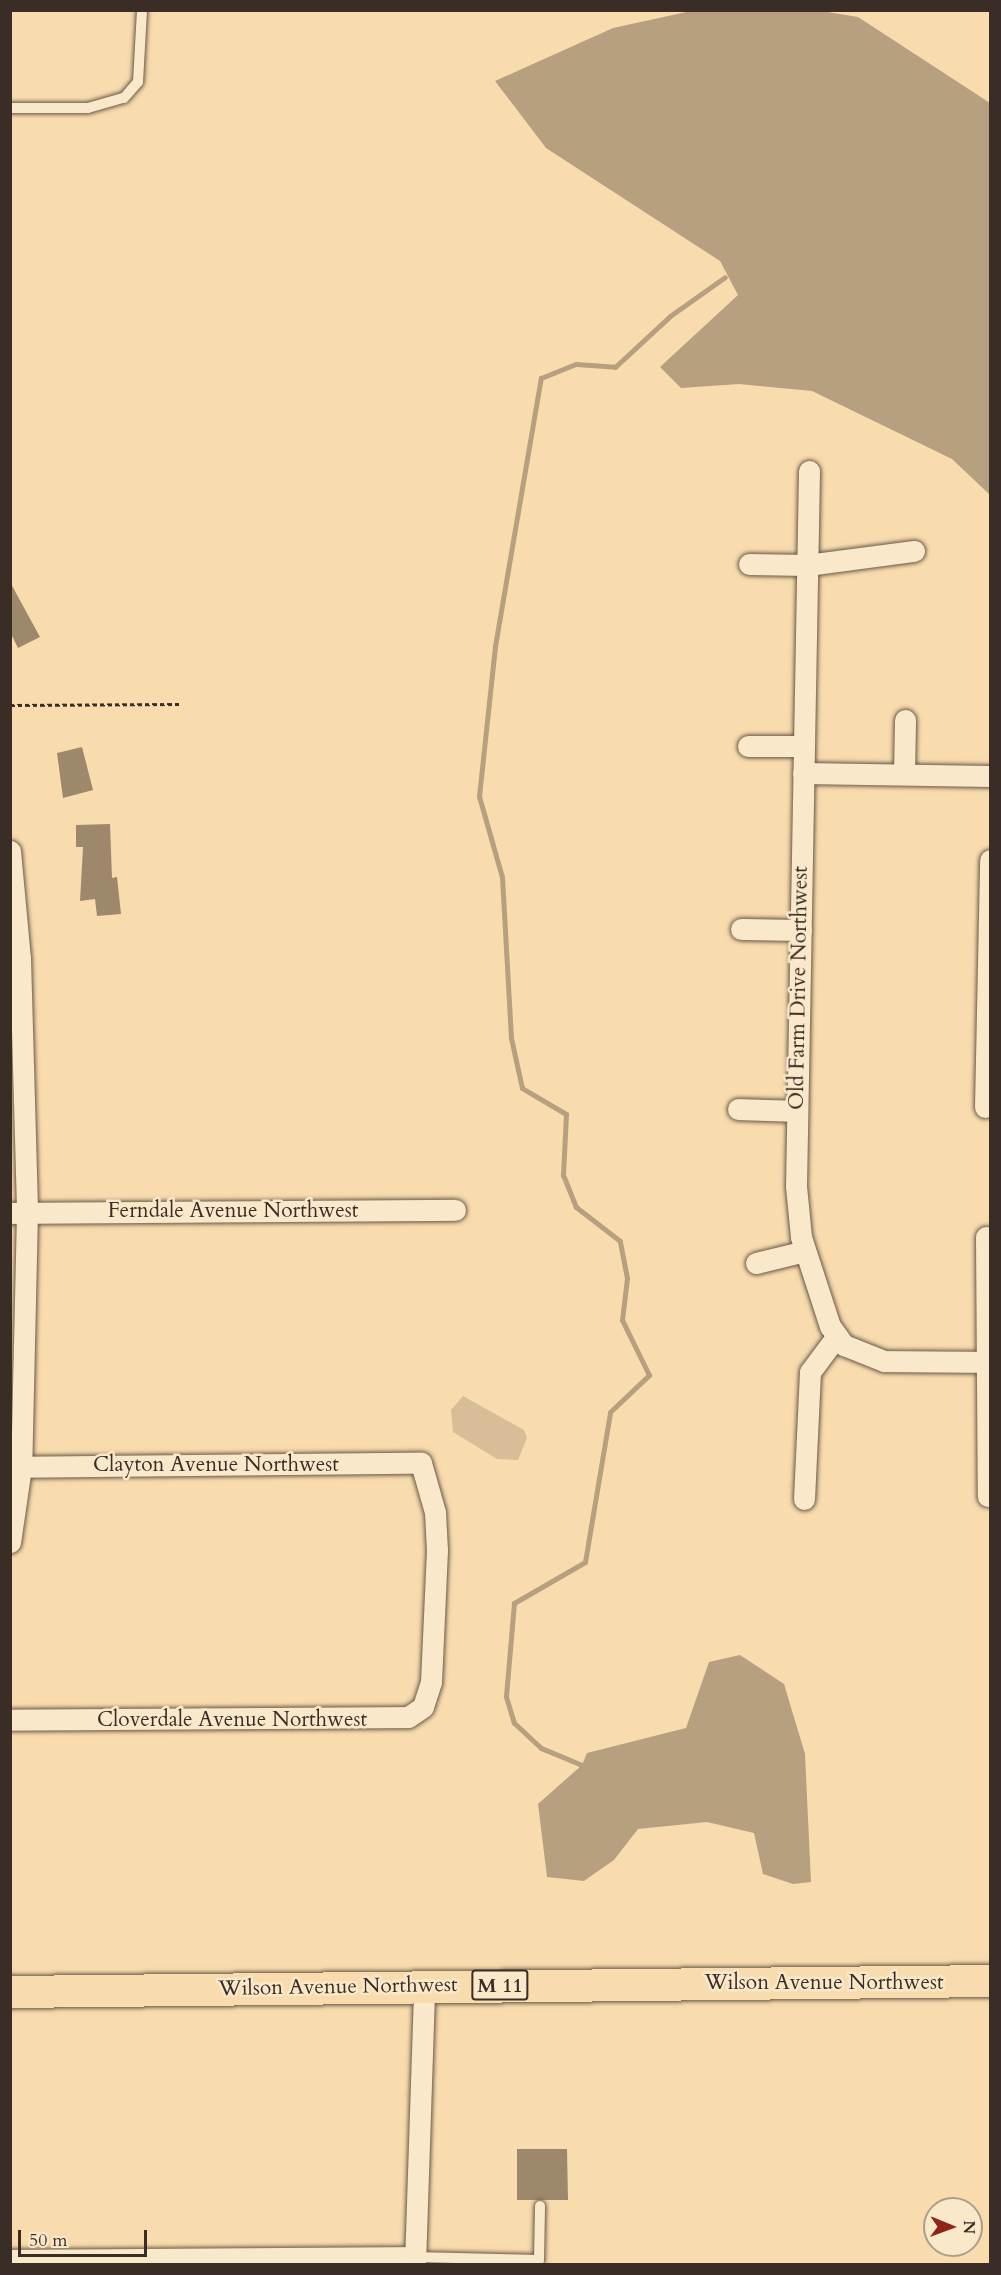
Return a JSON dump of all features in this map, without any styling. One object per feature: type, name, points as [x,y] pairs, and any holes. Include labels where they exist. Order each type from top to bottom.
[{"type":"main road","name":"Wilson Avenue Northwest","points":[[10,1992],[990,1982]]},
{"type":"street","name":"Old Farm Drive Northwest","points":[[809,471],[797,1206],[805,1251],[836,1337]]},
{"type":"street","points":[[749,564],[807,566],[914,551]]},
{"type":"street","points":[[904,774],[905,720]]},
{"type":"street","points":[[748,746],[804,746]]},
{"type":"street","points":[[803,773],[990,776]]},
{"type":"street","points":[[10,851],[15,958],[19,1213],[16,1467],[10,1542]]},
{"type":"street","points":[[985,1107],[990,860]]},
{"type":"street","points":[[741,929],[801,930]]},
{"type":"street","points":[[738,1109],[797,1111]]},
{"type":"street","name":"Ferndale Avenue Northwest","points":[[19,1213],[455,1210]]},
{"type":"street","points":[[986,1237],[989,1362],[988,1496]]},
{"type":"street","points":[[756,1263],[805,1251]]},
{"type":"street","points":[[804,1499],[810,1372],[836,1337],[884,1361],[989,1362]]},
{"type":"street","name":"Clayton Avenue Northwest","points":[[16,1467],[421,1463]]},
{"type":"street","name":"Cloverdale Avenue Northwest","points":[[10,1720],[386,1719],[408,1717],[423,1707],[431,1682],[437,1541],[421,1463]]},
{"type":"street","points":[[10,2260],[415,2261],[424,1986]]},
{"type":"lane","points":[[10,108],[88,108],[124,98],[138,82],[142,10]]},
{"type":"lane","points":[[415,2261],[539,2260],[540,2206]]},
{"type":"path","points":[[10,705],[179,704]]},
{"type":"shaded area","points":[[815,10],[858,17],[990,103],[990,495],[952,459],[812,391],[739,384],[681,388],[660,367],[738,295],[720,261],[546,148],[495,81],[613,28],[691,11]]},
{"type":"shaded area","points":[[463,1396],[524,1430],[527,1438],[518,1460],[497,1459],[453,1432],[451,1410]]},
{"type":"shaded area","points":[[740,1655],[784,1684],[805,1754],[811,1882],[793,1884],[763,1874],[754,1833],[707,1822],[638,1829],[614,1860],[584,1881],[547,1877],[538,1804],[582,1765],[587,1753],[686,1728],[709,1662]]},
{"type":"building","points":[[10,582],[40,637],[18,648],[10,632]]},
{"type":"building","points":[[82,747],[93,790],[63,798],[57,753]]},
{"type":"building","points":[[110,824],[112,878],[117,877],[121,914],[97,916],[95,899],[80,901],[83,847],[76,847],[76,825]]},
{"type":"building","points":[[517,2149],[567,2149],[568,2200],[517,2200]]},
{"type":"waterway","points":[[582,1765],[541,1748],[514,1723],[506,1696],[514,1603],[585,1562],[610,1412],[649,1375],[622,1320],[627,1278],[620,1241],[576,1207],[563,1175],[566,1114],[522,1088],[511,1038],[502,877],[479,796],[495,646],[541,378],[576,364],[615,367],[670,316],[725,277]]}]
